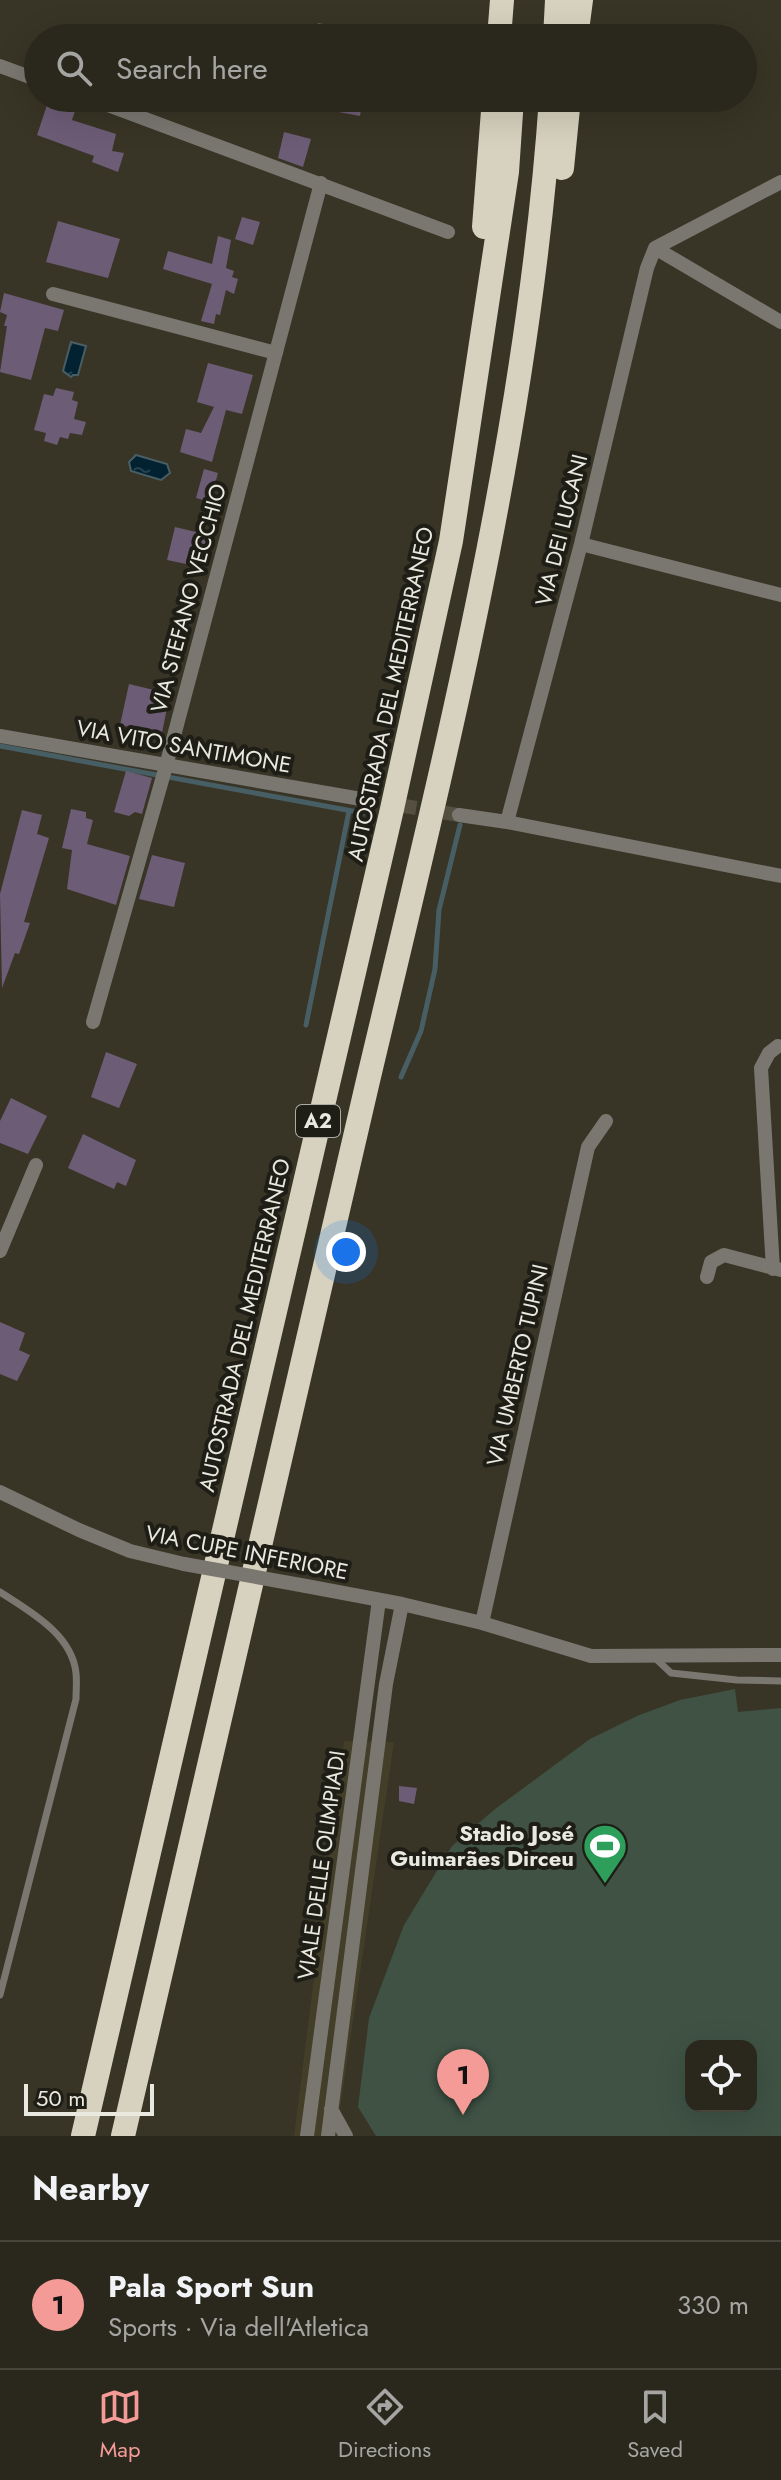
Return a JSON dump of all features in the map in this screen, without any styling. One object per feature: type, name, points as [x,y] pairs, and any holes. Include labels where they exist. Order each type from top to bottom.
[{"type":"highway","points":[[504,24],[512,4]]},
{"type":"highway","points":[[512,4],[514,24]]},
{"type":"highway","points":[[485,323],[481,263],[493,112]]},
{"type":"highway","name":"AUTOSTRADA DEL MEDITERRANEO","points":[[83,2136],[451,541],[507,172],[511,112]]},
{"type":"highway","name":"A2","points":[[123,2136],[434,802],[489,549],[526,334],[550,112]]},
{"type":"highway","points":[[526,334],[551,261],[567,112]]},
{"type":"street","points":[[0,66],[24,75]]},
{"type":"street","points":[[127,112],[448,232]]},
{"type":"street","points":[[655,248],[781,182]]},
{"type":"street","name":"VIA STEFANO VECCHIO","points":[[93,1022],[166,766],[321,183]]},
{"type":"street","points":[[655,248],[781,322]]},
{"type":"street","name":"VIA DEI LUCANI","points":[[507,822],[581,544],[647,268],[655,248]]},
{"type":"street","points":[[53,294],[276,353]]},
{"type":"street","points":[[581,544],[781,595]]},
{"type":"street","name":"VIA VITO SANTIMONE","points":[[0,736],[361,799]]},
{"type":"street","points":[[459,815],[781,876]]},
{"type":"street","points":[[707,1277],[711,1262],[724,1255],[777,1269],[761,1068],[769,1053],[778,1046]]},
{"type":"street","name":"VIA UMBERTO TUPINI","points":[[482,1623],[588,1147],[606,1121]]},
{"type":"street","points":[[0,1251],[36,1165]]},
{"type":"street","name":"VIA CUPE INFERIORE","points":[[0,1492],[130,1551],[184,1564],[402,1604],[482,1623],[591,1656],[781,1655]]},
{"type":"street","name":"VIALE DELLE OLIMPIADI","points":[[307,2136],[379,1600]]},
{"type":"street","name":"VIALE DELLE OLIMPIADI","points":[[328,2136],[386,1684],[402,1604]]},
{"type":"street","points":[[349,1705],[364,1709]]},
{"type":"street","points":[[331,2109],[346,2136]]},
{"type":"lane","points":[[0,1592],[42,1619],[64,1644],[76,1671],[76,1699],[0,1995]]},
{"type":"lane","points":[[654,1657],[671,1673],[781,1681]]},
{"type":"shaded area","points":[[344,1741],[394,1742],[340,2109],[342,2136],[294,2136]]},
{"type":"green space","name":"Stadio José Guimarães Dirceu","points":[[735,1689],[738,1712],[781,1708],[781,2136],[376,2136],[358,2107],[369,2018],[404,1925],[452,1846],[495,1809],[590,1739],[637,1716],[680,1700]]},
{"type":"water","points":[[71,342],[86,346],[78,375],[71,377],[63,371]]},
{"type":"water","points":[[136,455],[167,464],[170,473],[161,480],[131,471],[129,462]]},
{"type":"building","points":[[45,112],[75,112],[72,120],[116,134],[112,151],[124,153],[118,172],[92,162],[94,156],[37,135]]},
{"type":"building","points":[[339,112],[361,112],[360,116]]},
{"type":"building","points":[[284,132],[311,139],[303,167],[278,158]]},
{"type":"building","points":[[242,217],[260,222],[253,245],[235,239]]},
{"type":"building","points":[[58,221],[120,239],[108,278],[46,262]]},
{"type":"building","points":[[218,236],[231,240],[226,268],[234,271],[232,277],[238,279],[234,294],[226,290],[220,315],[216,314],[214,324],[201,321],[212,284],[163,269],[168,251],[212,264]]},
{"type":"building","points":[[4,293],[64,310],[58,331],[45,328],[31,380],[0,372],[7,326],[4,326],[7,315],[0,312]]},
{"type":"building","points":[[208,363],[253,375],[242,414],[226,410],[212,462],[180,452],[186,429],[201,433],[214,407],[197,402]]},
{"type":"building","points":[[56,388],[74,392],[72,400],[78,402],[74,419],[86,422],[82,435],[70,433],[68,439],[60,437],[57,445],[44,441],[46,433],[34,430],[44,394],[53,396]]},
{"type":"building","points":[[204,469],[218,473],[210,502],[196,498]]},
{"type":"building","points":[[175,527],[213,536],[205,568],[167,560]]},
{"type":"building","points":[[129,684],[154,690],[153,700],[168,703],[162,733],[120,725]]},
{"type":"building","points":[[126,771],[152,778],[142,814],[135,812],[129,816],[114,812]]},
{"type":"building","points":[[71,809],[86,812],[86,818],[93,820],[87,844],[130,856],[116,905],[67,889],[72,850],[62,848]]},
{"type":"building","points":[[22,810],[42,815],[37,834],[49,838],[24,922],[30,923],[2,988],[0,894]]},
{"type":"building","points":[[152,855],[185,863],[174,907],[139,899]]},
{"type":"building","points":[[106,1052],[137,1064],[119,1108],[91,1097]]},
{"type":"building","points":[[11,1098],[47,1116],[28,1154],[0,1143],[0,1121]]},
{"type":"building","points":[[83,1134],[136,1160],[126,1186],[117,1182],[114,1189],[68,1168]]},
{"type":"building","points":[[0,1322],[25,1333],[19,1350],[30,1355],[17,1381],[0,1374]]},
{"type":"building","points":[[399,1786],[417,1788],[414,1804],[399,1801]]},
{"type":"waterway","points":[[0,746],[363,813]]},
{"type":"waterway","points":[[306,1025],[349,811]]},
{"type":"waterway","points":[[401,1077],[421,1031],[435,969],[439,910],[460,825]]},
{"type":"tunnel","points":[[361,799],[459,815]]},
{"type":"place","name":"Stadio José Guimarães Dirceu","points":[[605,1885]]},
{"type":"place","name":"Pala Sport Sun","points":[[463,2115]]}]
